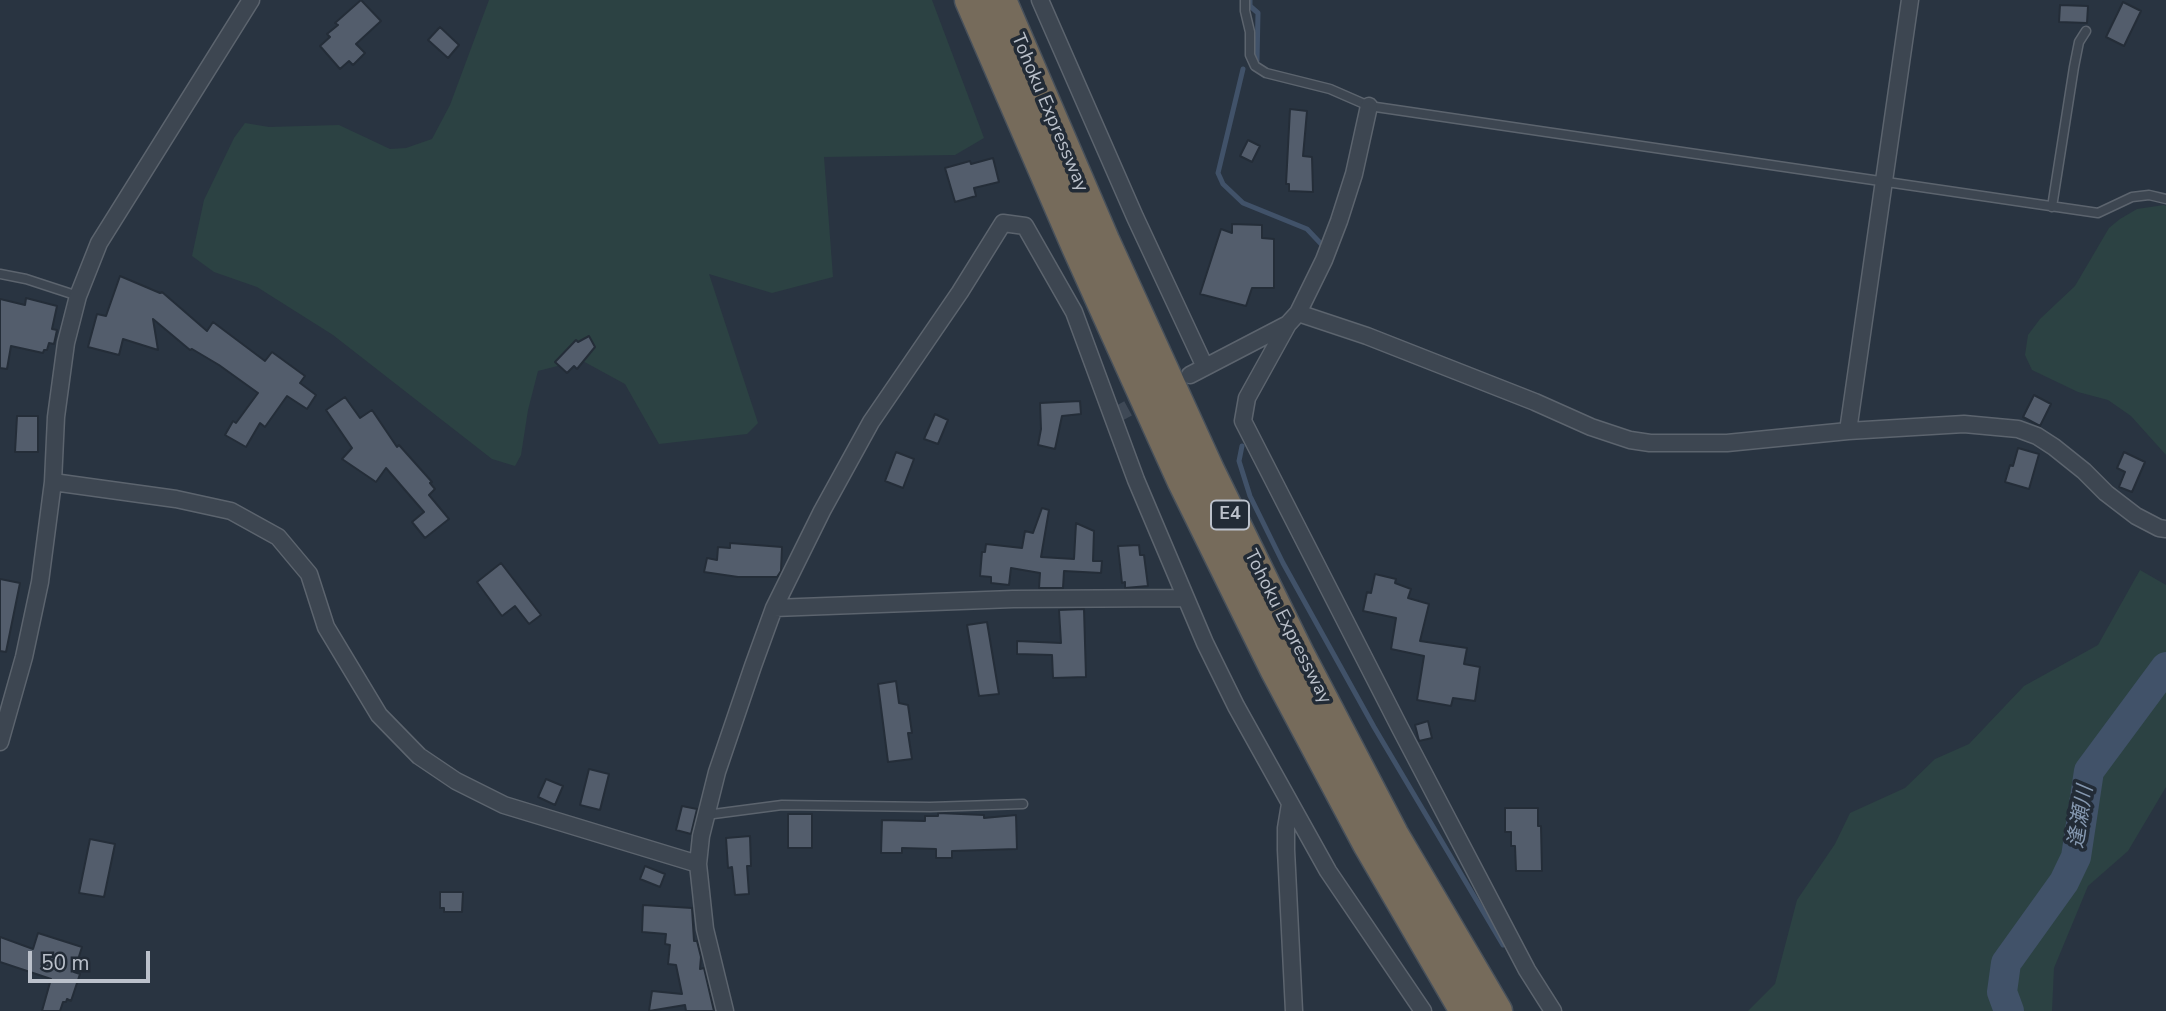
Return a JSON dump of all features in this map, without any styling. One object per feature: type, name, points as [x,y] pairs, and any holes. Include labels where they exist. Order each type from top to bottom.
[{"type":"highway","name":"Tohoku Expressway","points":[[970,0],[1077,247],[1196,507],[1275,669],[1368,844],[1465,1011]]},
{"type":"highway","name":"Tohoku Expressway","points":[[1001,0],[1109,252],[1281,619],[1393,834],[1497,1011]]},
{"type":"street","points":[[0,742],[7,698],[40,582],[53,482],[58,405],[66,343],[78,296],[105,234],[251,0]]},
{"type":"street","points":[[1040,0],[1135,217],[1205,367]]},
{"type":"street","points":[[1848,432],[1910,0]]},
{"type":"street","points":[[1369,106],[1354,174],[1332,240],[1299,317],[1247,398],[1243,421],[1406,740],[1527,970],[1553,1011]]},
{"type":"street","points":[[725,1011],[705,929],[698,864],[717,772],[774,608],[822,510],[871,422],[960,292],[1003,223],[1025,226],[1074,312],[1136,480],[1185,598],[1236,706],[1328,871],[1423,1011]]},
{"type":"street","points":[[1190,375],[1299,317],[1367,336],[1591,427],[1630,440],[1650,443],[1727,443],[1964,424],[2018,429],[2037,436],[2054,447],[2136,516],[2166,529]]},
{"type":"street","points":[[53,482],[176,499],[231,511],[278,537],[309,575],[326,627],[379,715],[419,756],[456,781],[504,805],[698,864]]},
{"type":"street","points":[[774,608],[1013,599],[1185,598]]},
{"type":"street","points":[[1290,804],[1286,850],[1294,1011]]},
{"type":"lane","points":[[1245,0],[1250,55],[1255,66],[1266,73],[1330,89],[1369,106],[2098,213],[2132,197],[2149,195],[2166,199]]},
{"type":"lane","points":[[2052,207],[2074,67],[2085,31]]},
{"type":"lane","points":[[0,274],[26,279],[78,296]]},
{"type":"lane","points":[[706,815],[782,805],[930,807],[1023,804]]},
{"type":"green space","points":[[489,0],[932,0],[984,138],[955,155],[824,157],[833,277],[772,293],[709,274],[758,423],[747,434],[659,444],[625,384],[581,360],[538,371],[521,455],[515,466],[492,459],[333,335],[257,287],[214,272],[192,256],[204,200],[234,138],[245,123],[269,127],[339,125],[390,149],[406,148],[432,139],[450,105]]},
{"type":"green space","points":[[2164,205],[2166,455],[2131,416],[2108,400],[2078,392],[2032,370],[2025,355],[2028,335],[2040,319],[2075,286],[2109,228],[2137,209]]},
{"type":"green space","points":[[2140,570],[2166,585],[2166,787],[2128,851],[2088,886],[2054,968],[2052,1011],[1748,1011],[1775,984],[1797,900],[1835,844],[1850,813],[1905,788],[1935,759],[1969,744],[2024,686],[2098,645]]},
{"type":"building","points":[[361,0],[381,21],[356,44],[365,53],[353,65],[349,61],[340,69],[320,46],[330,37],[327,34],[338,25],[335,23]]},
{"type":"building","points":[[2123,2],[2141,11],[2124,46],[2106,37]]},
{"type":"building","points":[[2060,5],[2088,6],[2087,23],[2059,22]]},
{"type":"building","points":[[440,27],[459,45],[448,58],[428,40]]},
{"type":"building","points":[[1290,109],[1307,111],[1303,156],[1312,157],[1313,192],[1289,191],[1289,184],[1286,184]]},
{"type":"building","points":[[1248,140],[1260,146],[1252,162],[1240,156]]},
{"type":"building","points":[[993,158],[999,182],[974,188],[976,196],[955,202],[945,168]]},
{"type":"building","points":[[1232,224],[1262,225],[1262,238],[1274,239],[1274,288],[1252,288],[1246,306],[1200,294],[1221,229],[1232,233]]},
{"type":"building","points":[[120,276],[162,292],[207,331],[213,322],[265,361],[272,352],[305,376],[300,383],[316,395],[307,409],[287,396],[265,427],[260,423],[246,447],[225,435],[233,421],[236,423],[258,393],[219,365],[190,350],[153,319],[158,350],[123,339],[119,355],[88,347],[97,314],[106,316]]},
{"type":"building","points":[[26,298],[57,306],[52,329],[57,330],[54,344],[49,343],[43,353],[11,346],[7,369],[0,368],[0,299],[25,305]]},
{"type":"building","points":[[589,336],[595,347],[577,369],[574,366],[567,373],[555,362],[576,340],[578,342]]},
{"type":"building","points":[[2034,395],[2051,404],[2040,426],[2023,417]]},
{"type":"building","points":[[345,397],[360,418],[372,410],[397,447],[399,445],[432,482],[430,483],[435,489],[429,495],[449,519],[425,538],[412,522],[424,512],[386,468],[376,482],[342,459],[352,448],[326,410]]},
{"type":"building","points":[[1080,401],[1081,414],[1062,416],[1055,449],[1038,445],[1041,429],[1040,403]]},
{"type":"building","points":[[935,414],[948,420],[938,444],[924,439]]},
{"type":"building","points":[[17,416],[38,416],[38,452],[15,452]]},
{"type":"building","points":[[2018,448],[2039,454],[2029,489],[2005,482]]},
{"type":"building","points":[[896,452],[914,459],[903,488],[885,481]]},
{"type":"building","points":[[2124,452],[2145,462],[2132,492],[2119,487],[2125,472],[2117,468]]},
{"type":"building","points":[[1042,508],[1049,510],[1041,557],[1074,559],[1076,523],[1094,531],[1093,561],[1102,561],[1101,573],[1064,571],[1063,588],[1039,588],[1040,573],[1011,568],[1009,585],[991,583],[991,577],[980,576],[982,552],[985,552],[986,544],[1022,548],[1025,531],[1033,533]]},
{"type":"building","points":[[730,543],[782,547],[781,571],[777,577],[738,577],[704,572],[707,558],[717,560],[718,547],[730,548]]},
{"type":"building","points":[[1139,545],[1140,555],[1144,555],[1148,586],[1125,588],[1125,582],[1122,583],[1118,546]]},
{"type":"building","points":[[501,563],[541,615],[529,624],[515,606],[502,616],[477,582]]},
{"type":"building","points":[[1375,574],[1396,579],[1395,583],[1411,589],[1408,598],[1429,604],[1420,641],[1467,648],[1464,664],[1480,667],[1475,701],[1453,698],[1451,706],[1417,700],[1424,656],[1391,649],[1396,618],[1363,611]]},
{"type":"building","points":[[0,579],[20,583],[6,652],[0,651]]},
{"type":"building","points":[[1084,609],[1086,677],[1053,678],[1052,655],[1017,654],[1017,641],[1061,643],[1059,610]]},
{"type":"building","points":[[987,622],[999,694],[979,696],[967,625]]},
{"type":"building","points":[[896,681],[899,703],[908,705],[912,759],[888,762],[878,684]]},
{"type":"building","points":[[1428,721],[1432,738],[1419,741],[1415,725]]},
{"type":"building","points":[[589,769],[609,774],[600,810],[580,805]]},
{"type":"building","points":[[546,779],[563,786],[555,805],[538,797]]},
{"type":"building","points":[[682,806],[697,809],[691,834],[676,830]]},
{"type":"building","points":[[1505,808],[1538,808],[1542,871],[1516,871],[1515,846],[1511,846],[1511,832],[1505,832]]},
{"type":"building","points":[[938,813],[984,815],[984,818],[1016,815],[1017,849],[952,851],[952,858],[936,858],[936,849],[902,848],[902,853],[881,853],[882,820],[925,821],[925,816],[938,816]]},
{"type":"building","points":[[788,814],[812,814],[812,848],[788,848]]},
{"type":"building","points":[[750,836],[751,866],[747,866],[749,894],[735,895],[732,867],[728,868],[726,838]]},
{"type":"building","points":[[90,839],[115,844],[104,897],[79,893]]},
{"type":"building","points":[[645,866],[665,874],[660,887],[640,879]]},
{"type":"building","points":[[440,892],[463,892],[462,912],[444,912],[444,908],[440,908]]},
{"type":"building","points":[[643,905],[692,908],[694,941],[697,941],[701,957],[700,969],[704,968],[714,1011],[686,1011],[685,1005],[649,1011],[652,991],[682,994],[676,965],[668,964],[670,945],[665,944],[666,934],[642,932]]},
{"type":"building","points":[[38,933],[82,947],[74,972],[80,974],[71,1001],[67,999],[63,1002],[60,1011],[42,1011],[51,979],[0,962],[0,937],[33,949]]},
{"type":"waterway","points":[[1250,0],[1250,6],[1258,13],[1257,61]]},
{"type":"waterway","points":[[1243,69],[1218,173],[1223,184],[1243,203],[1307,229],[1325,248]]},
{"type":"waterway","points":[[1242,446],[1239,461],[1250,496],[1283,563],[1374,727],[1503,945]]},
{"type":"waterway","name":"逢瀬川","points":[[2009,1011],[2002,992],[2006,963],[2064,882],[2076,857],[2089,771],[2166,667]]},
{"type":"tunnel","points":[[1114,416],[1151,396]]}]
